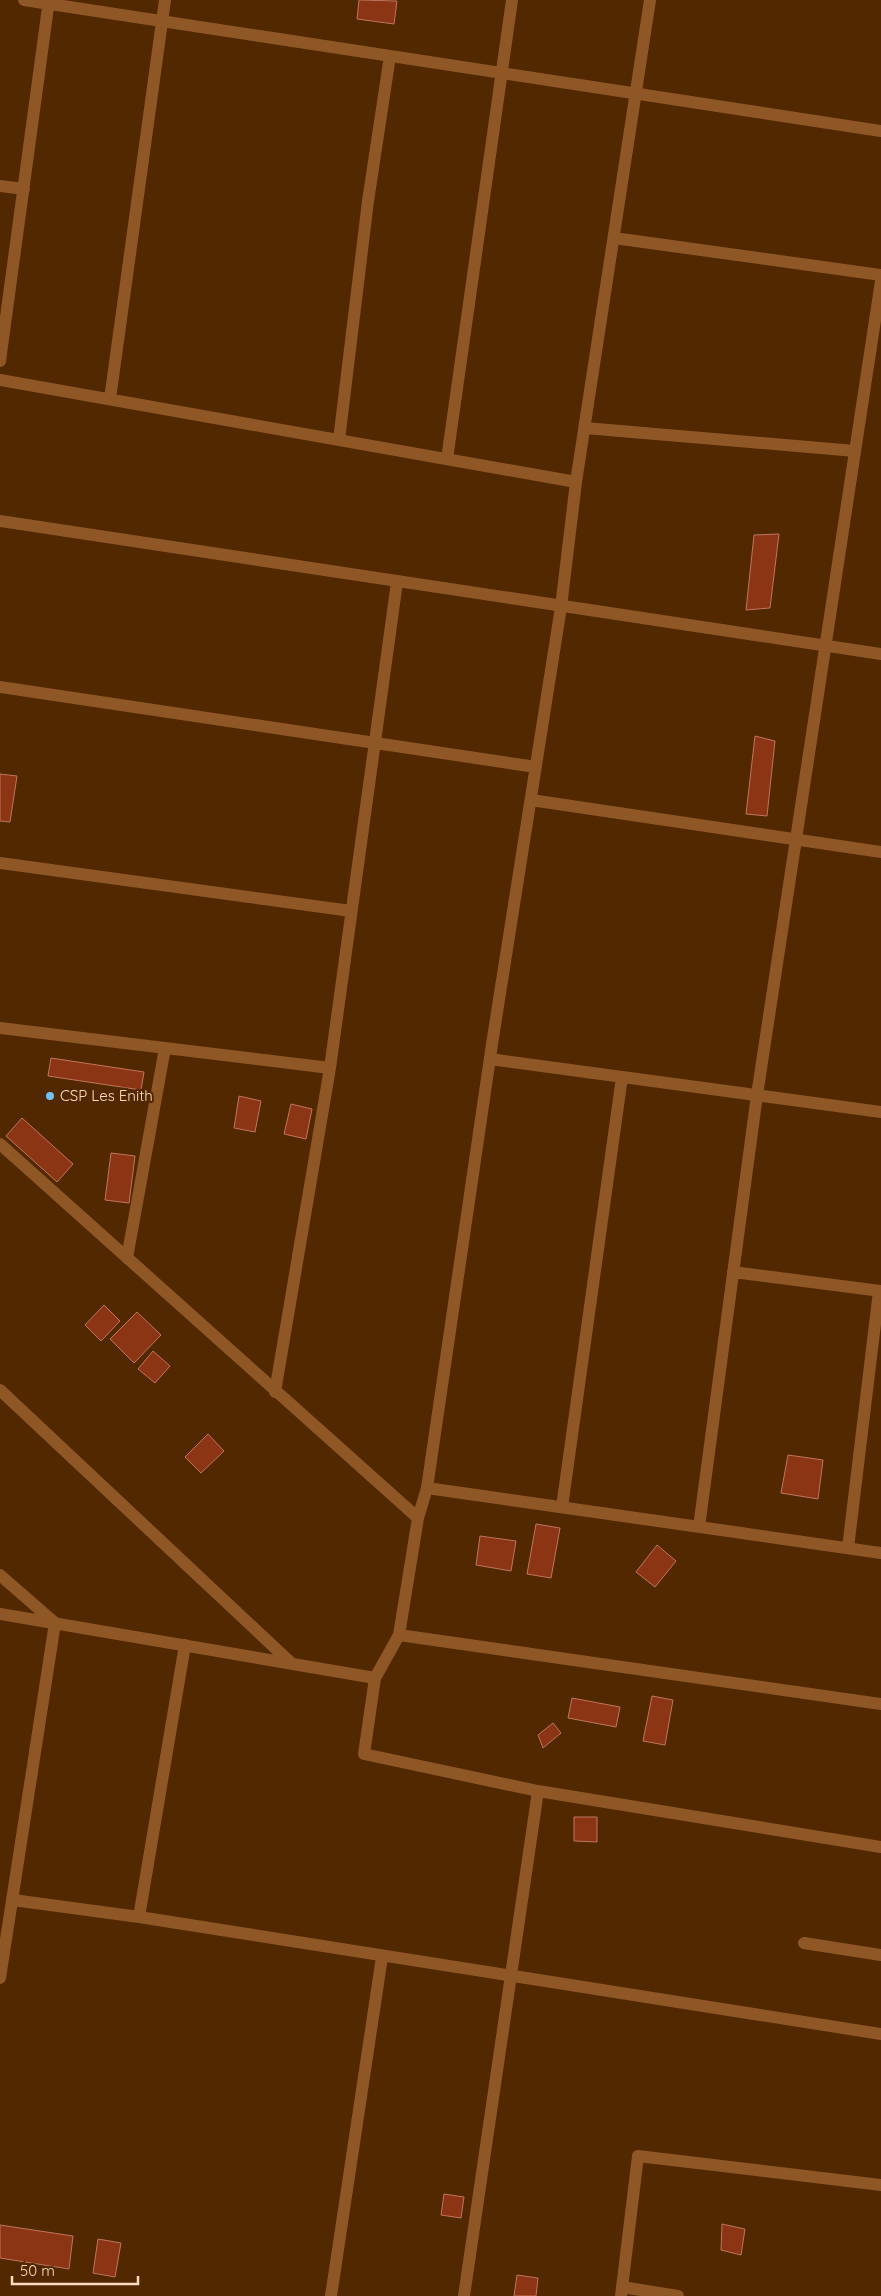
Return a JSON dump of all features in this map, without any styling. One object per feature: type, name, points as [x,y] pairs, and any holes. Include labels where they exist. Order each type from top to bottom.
[{"type":"street","points":[[24,0],[49,2],[502,74],[881,131]]},
{"type":"street","points":[[110,400],[165,0]]},
{"type":"street","points":[[447,459],[512,0]]},
{"type":"street","points":[[650,0],[576,482],[561,607],[490,1059],[427,1488],[418,1518],[400,1635],[374,1678],[364,1754],[538,1791],[881,1847]]},
{"type":"street","points":[[0,361],[49,2]]},
{"type":"street","points":[[339,440],[368,200],[390,56]]},
{"type":"street","points":[[0,186],[24,189]]},
{"type":"street","points":[[614,238],[881,275]]},
{"type":"street","points":[[699,1527],[757,1095],[855,451],[876,354],[881,281]]},
{"type":"street","points":[[0,380],[576,482]]},
{"type":"street","points":[[585,428],[855,451]]},
{"type":"street","points":[[0,522],[881,654]]},
{"type":"street","points":[[275,1392],[330,1068],[397,582]]},
{"type":"street","points":[[0,687],[536,767]]},
{"type":"street","points":[[531,800],[881,852]]},
{"type":"street","points":[[0,863],[352,912]]},
{"type":"street","points":[[0,1028],[330,1068]]},
{"type":"street","points":[[127,1258],[165,1048]]},
{"type":"street","points":[[490,1059],[881,1112]]},
{"type":"street","points":[[562,1508],[622,1077]]},
{"type":"street","points":[[0,1144],[418,1518]]},
{"type":"street","points":[[733,1272],[880,1291],[848,1548]]},
{"type":"street","points":[[0,1390],[290,1662]]},
{"type":"street","points":[[427,1488],[881,1553]]},
{"type":"street","points":[[0,1575],[54,1623]]},
{"type":"street","points":[[0,1614],[290,1662],[374,1678]]},
{"type":"street","points":[[0,1978],[54,1623]]},
{"type":"street","points":[[400,1635],[881,1704]]},
{"type":"street","points":[[139,1918],[185,1645]]},
{"type":"street","points":[[464,2296],[538,1791]]},
{"type":"street","points":[[13,1900],[881,2034]]},
{"type":"street","points":[[804,1943],[881,1956]]},
{"type":"street","points":[[330,2296],[382,1957]]},
{"type":"street","points":[[678,2296],[622,2291],[638,2156],[881,2185]]},
{"type":"building","points":[[359,0],[397,1],[394,24],[357,19]]},
{"type":"building","points":[[779,534],[770,608],[746,610],[754,535]]},
{"type":"building","points":[[755,736],[775,741],[767,816],[746,814]]},
{"type":"building","points":[[0,774],[17,776],[10,822],[0,821]]},
{"type":"building","points":[[51,1058],[144,1072],[141,1090],[48,1076]]},
{"type":"building","points":[[239,1096],[261,1101],[255,1132],[234,1128]]},
{"type":"building","points":[[291,1104],[312,1109],[306,1139],[284,1134]]},
{"type":"building","points":[[22,1118],[73,1164],[57,1182],[6,1136]]},
{"type":"building","points":[[111,1153],[135,1156],[129,1203],[105,1200]]},
{"type":"building","points":[[104,1305],[120,1321],[101,1341],[85,1325]]},
{"type":"building","points":[[137,1312],[161,1335],[134,1363],[110,1339]]},
{"type":"building","points":[[153,1351],[170,1366],[155,1383],[138,1369]]},
{"type":"building","points":[[208,1434],[224,1451],[201,1473],[185,1457]]},
{"type":"building","points":[[788,1455],[823,1460],[818,1499],[781,1493]]},
{"type":"building","points":[[536,1524],[560,1528],[551,1578],[527,1574]]},
{"type":"building","points":[[480,1536],[516,1541],[511,1571],[476,1565]]},
{"type":"building","points":[[657,1545],[676,1561],[655,1587],[636,1572]]},
{"type":"building","points":[[652,1696],[673,1700],[665,1745],[643,1741]]},
{"type":"building","points":[[572,1698],[620,1707],[616,1727],[568,1718]]},
{"type":"building","points":[[553,1723],[561,1733],[543,1748],[538,1735]]},
{"type":"building","points":[[574,1817],[597,1817],[597,1842],[574,1841]]},
{"type":"building","points":[[444,2194],[464,2197],[461,2218],[441,2215]]},
{"type":"building","points":[[722,2224],[745,2229],[741,2255],[721,2250]]},
{"type":"building","points":[[0,2225],[73,2236],[69,2269],[0,2258]]},
{"type":"building","points":[[98,2239],[121,2243],[115,2277],[93,2273]]},
{"type":"building","points":[[517,2275],[538,2278],[536,2296],[514,2296]]},
{"type":"place","name":"CSP Les Enith","points":[[50,1096]]}]
